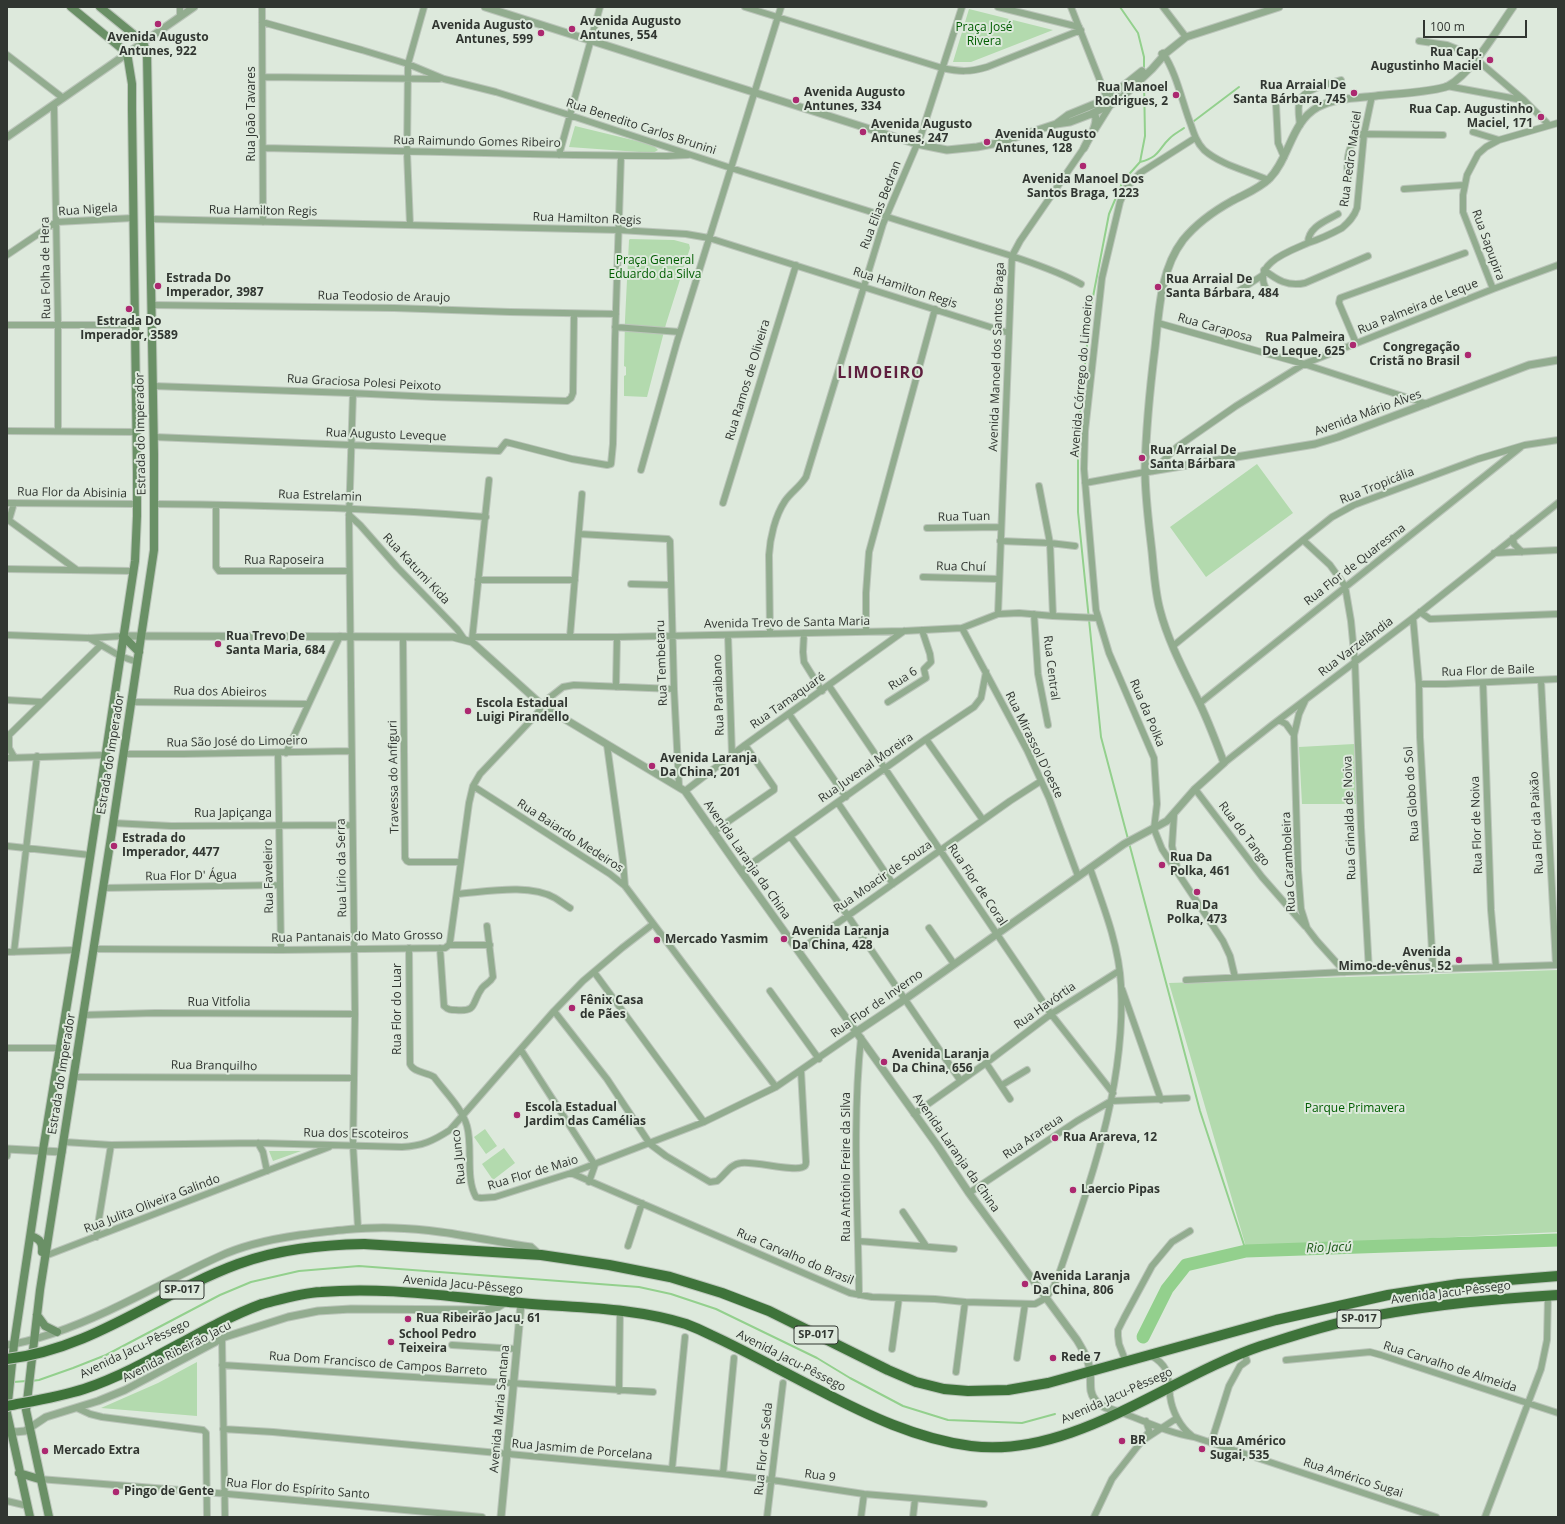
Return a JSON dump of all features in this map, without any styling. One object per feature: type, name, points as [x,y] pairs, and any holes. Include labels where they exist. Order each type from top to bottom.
[{"type":"highway","name":"Avenida Jacu-Pêssego","points":[[9,1363],[82,1340],[208,1277],[239,1264],[272,1254],[304,1248],[364,1244],[541,1256],[609,1265],[670,1277],[722,1292],[769,1311],[888,1370],[916,1382],[944,1389],[968,1391],[1008,1390],[1048,1383],[1276,1320],[1388,1295],[1459,1284],[1558,1276]]},
{"type":"highway","name":"Avenida Jacu-Pêssego","points":[[8,1402],[57,1396],[84,1389],[137,1366],[218,1323],[262,1304],[298,1295],[320,1292],[352,1290],[386,1291],[521,1304],[620,1310],[686,1324],[735,1346],[861,1412],[902,1429],[946,1442],[973,1447],[1000,1447],[1031,1444],[1071,1432],[1120,1412],[1244,1353],[1313,1330],[1347,1321],[1424,1307],[1553,1296]]},
{"type":"main road","points":[[71,7],[127,53]]},
{"type":"main road","points":[[100,7],[143,42]]},
{"type":"main road","name":"Estrada do Imperador","points":[[49,1517],[29,1429],[26,1410],[27,1395],[37,1315],[154,550],[154,437],[148,64],[147,54],[143,42]]},
{"type":"main road","name":"Estrada do Imperador","points":[[30,1517],[9,1429],[7,1412],[9,1363],[61,1048],[106,755],[136,542],[137,504],[132,84],[127,53]]},
{"type":"main road","points":[[123,636],[139,652]]},
{"type":"main road","points":[[31,1236],[38,1238],[42,1243],[42,1253],[34,1299],[35,1309],[37,1315],[45,1326],[57,1332]]},
{"type":"main road","points":[[19,1473],[39,1478]]},
{"type":"street","points":[[180,7],[180,16]]},
{"type":"street","points":[[7,137],[194,7]]},
{"type":"street","name":"Rua João Tavares","points":[[262,7],[263,222]]},
{"type":"street","points":[[410,225],[408,64],[424,7]]},
{"type":"street","points":[[484,7],[754,91],[917,144],[947,150],[998,143],[1056,124],[1070,122],[1092,114],[1109,102]]},
{"type":"street","points":[[559,155],[600,7]]},
{"type":"street","points":[[745,7],[942,68],[958,71],[972,71],[987,67],[1080,29]]},
{"type":"street","points":[[641,470],[680,332],[781,7]]},
{"type":"street","name":"Rua Elias Bedran","points":[[770,634],[770,543],[778,516],[784,502],[804,481],[829,405],[886,216],[917,144],[962,7]]},
{"type":"street","points":[[998,7],[1080,29]]},
{"type":"street","points":[[1071,7],[1109,102]]},
{"type":"street","points":[[1163,7],[1186,36]]},
{"type":"street","points":[[1056,124],[1068,115],[1109,102],[1118,101],[1135,81],[1186,36],[1279,7]]},
{"type":"street","points":[[1224,763],[1200,703],[1166,630],[1156,597],[1145,472],[1148,406],[1164,283],[1172,260],[1182,241],[1197,226],[1217,210],[1268,180],[1284,157],[1293,136],[1300,125],[1307,115],[1316,108],[1327,103],[1435,89],[1447,86],[1463,74],[1477,59],[1513,7]]},
{"type":"street","name":"Rua Benedito Carlos Brunini","points":[[262,22],[408,64],[444,79],[496,92],[570,115],[731,168],[1012,256],[1080,284]]},
{"type":"street","points":[[1419,41],[1447,45],[1460,49],[1477,59],[1524,100],[1549,125]]},
{"type":"street","points":[[1164,54],[1174,73],[1184,107],[1196,138],[1203,149],[1221,160],[1268,180]]},
{"type":"street","points":[[7,55],[63,98]]},
{"type":"street","points":[[263,77],[444,79]]},
{"type":"street","points":[[1300,125],[1299,105],[1303,95],[1308,91],[1341,80]]},
{"type":"street","points":[[1447,86],[1524,100]]},
{"type":"street","name":"Rua Pedro Maciel","points":[[1237,292],[1264,272],[1274,259],[1342,228],[1349,223],[1357,208],[1364,134],[1372,96]]},
{"type":"street","name":"Avenida Manoel dos Santos Braga","points":[[998,614],[1012,256],[1020,241],[1084,148],[1109,102]]},
{"type":"street","points":[[1276,104],[1278,143],[1284,157]]},
{"type":"street","name":"Rua Folha de Hera","points":[[54,105],[58,325],[58,431]]},
{"type":"street","points":[[1084,148],[1096,124],[1095,115],[1092,114]]},
{"type":"street","name":"Rua Sapupira","points":[[1493,289],[1463,212],[1466,175],[1478,154],[1486,147],[1499,140],[1558,123]]},
{"type":"street","points":[[1473,132],[1499,140]]},
{"type":"street","points":[[1348,177],[1349,149],[1353,140],[1360,134],[1443,136]]},
{"type":"street","name":"Avenida Córrego do Limoeiro","points":[[1110,653],[1096,610],[1084,456],[1085,431],[1102,278],[1114,223],[1126,188],[1140,173],[1196,138]]},
{"type":"street","name":"Rua Raimundo Gomes Ribeiro","points":[[263,148],[621,156],[667,156],[691,154]]},
{"type":"street","points":[[621,156],[615,327],[680,332]]},
{"type":"street","points":[[1404,189],[1464,185]]},
{"type":"street","points":[[1308,244],[1311,231],[1338,214]]},
{"type":"street","name":"Rua Nigela","points":[[7,255],[56,222],[133,218]]},
{"type":"street","name":"Rua Hamilton Regis","points":[[150,219],[619,230],[686,234],[709,238],[1009,333]]},
{"type":"street","points":[[1356,343],[1339,303],[1340,298],[1465,253]]},
{"type":"street","points":[[1264,272],[1283,283],[1298,285],[1368,256]]},
{"type":"street","name":"Rua Ramos de Oliveira","points":[[723,503],[796,265]]},
{"type":"street","name":"Rua Palmeira de Leque","points":[[1153,471],[1177,447],[1236,406],[1304,364],[1493,289],[1558,265]]},
{"type":"street","points":[[1264,272],[1264,286],[1267,290]]},
{"type":"street","name":"Rua Teodosio de Araujo","points":[[152,305],[394,308],[616,314]]},
{"type":"street","points":[[866,632],[866,593],[869,552],[935,309]]},
{"type":"street","name":"Rua Graciosa Polesi Peixoto","points":[[153,386],[567,401],[573,396],[574,314]]},
{"type":"street","name":"Rua Caraposa","points":[[1158,323],[1304,364],[1427,404]]},
{"type":"street","points":[[7,325],[134,325]]},
{"type":"street","name":"Rua Augusto Leveque","points":[[154,437],[499,451],[506,442],[572,459],[609,464],[612,461],[613,444],[615,327]]},
{"type":"street","name":"Avenida Mário Alves","points":[[1086,483],[1315,444],[1427,404],[1528,365],[1558,360]]},
{"type":"street","name":"Rua Lírio da Serra","points":[[353,393],[349,508],[349,571],[355,1014],[353,1145],[358,1228]]},
{"type":"street","points":[[7,431],[136,432]]},
{"type":"street","name":"Rua Tropicália","points":[[1173,646],[1332,517],[1354,505],[1478,459],[1524,445],[1558,440]]},
{"type":"street","name":"Rua Flor de Quaresma","points":[[1200,703],[1345,586],[1524,445]]},
{"type":"street","points":[[472,640],[489,480]]},
{"type":"street","points":[[1039,486],[1050,543],[1053,616]]},
{"type":"street","points":[[570,636],[582,494]]},
{"type":"street","name":"Rua Flor da Abisinia","points":[[7,503],[137,504]]},
{"type":"street","points":[[14,503],[8,520],[77,570]]},
{"type":"street","name":"Rua Varzelândia","points":[[1154,829],[1174,815],[1196,789],[1224,763],[1413,618],[1558,503]]},
{"type":"street","name":"Rua Estrelamin","points":[[154,504],[349,508],[486,517]]},
{"type":"street","name":"Rua Raposeira","points":[[216,505],[216,567],[219,571],[349,571]]},
{"type":"street","name":"Rua Katumi Kida","points":[[349,515],[457,629],[464,639]]},
{"type":"street","name":"Rua Tuan","points":[[927,528],[1001,528]]},
{"type":"street","name":"Rua Tembetaru","points":[[579,534],[668,539],[671,543],[672,636],[679,786]]},
{"type":"street","points":[[1513,538],[1514,544],[1522,552]]},
{"type":"street","points":[[1303,540],[1330,565],[1345,586]]},
{"type":"street","points":[[1000,541],[1050,543],[1075,546]]},
{"type":"street","points":[[1494,553],[1558,550]]},
{"type":"street","points":[[7,569],[133,571]]},
{"type":"street","name":"Rua Chuí","points":[[923,577],[999,578]]},
{"type":"street","points":[[478,580],[575,580]]},
{"type":"street","points":[[631,584],[671,585]]},
{"type":"street","name":"Rua Grinalda de Noiva","points":[[1345,586],[1351,621],[1355,663],[1361,827],[1369,971]]},
{"type":"street","points":[[1420,612],[1430,619],[1558,614]]},
{"type":"street","name":"Avenida Trevo de Santa Maria","points":[[7,635],[89,638],[123,636],[453,637],[472,640],[570,636],[617,637],[904,632],[962,628],[998,614],[1034,614],[1098,618]]},
{"type":"street","name":"Rua Central","points":[[1034,614],[1038,674],[1048,725]]},
{"type":"street","name":"Rua Globo do Sol","points":[[1413,618],[1419,684],[1420,737],[1433,969]]},
{"type":"street","name":"Rua Mirassol D'oeste","points":[[962,628],[1027,750],[1041,781],[1078,876]]},
{"type":"street","name":"Rua 6","points":[[888,702],[926,678],[924,669],[931,662],[930,654],[922,630]]},
{"type":"street","name":"Rua Tamaquaré","points":[[685,791],[745,745],[904,632]]},
{"type":"street","points":[[804,633],[804,662],[822,691]]},
{"type":"street","name":"Rua Paraibano","points":[[728,635],[732,755]]},
{"type":"street","points":[[286,753],[340,636]]},
{"type":"street","points":[[616,687],[617,637]]},
{"type":"street","name":"Avenida Trevo de Santa Maria","points":[[89,638],[120,656],[138,662]]},
{"type":"street","name":"Travessa do Anfiguri","points":[[403,638],[405,858],[409,862],[461,862]]},
{"type":"street","name":"Avenida Laranja da China","points":[[472,640],[543,706],[679,786],[685,791],[1081,1347],[1088,1362],[1090,1372]]},
{"type":"street","points":[[101,645],[8,736],[10,757],[106,755]]},
{"type":"street","name":"Rua da Polka","points":[[1110,653],[1154,758],[1157,804],[1154,829],[1162,848],[1223,941],[1230,956],[1235,977]]},
{"type":"street","name":"Rua Juvenal Moreira","points":[[741,871],[926,739],[978,705],[981,698],[986,672]]},
{"type":"street","name":"Rua Flor de Baile","points":[[1419,684],[1558,679]]},
{"type":"street","name":"Rua Flor da Paixão","points":[[1541,680],[1557,965]]},
{"type":"street","name":"Rua Flor de Noiva","points":[[1482,682],[1491,910],[1496,967]]},
{"type":"street","name":"Rua Pantanais do Mato Grosso","points":[[93,949],[280,950],[445,948],[449,945],[473,786],[480,774],[536,716],[554,694],[568,685],[674,689]]},
{"type":"street","name":"Rua Flor de Coral","points":[[829,686],[886,768],[1051,1014],[1113,1093]]},
{"type":"street","name":"Rua Caramboleira","points":[[1307,698],[1298,714],[1294,735],[1301,909],[1307,928],[1317,942],[1345,972]]},
{"type":"street","points":[[7,700],[42,702]]},
{"type":"street","name":"Rua dos Abieiros","points":[[131,702],[308,704]]},
{"type":"street","points":[[789,714],[846,797]]},
{"type":"street","points":[[1279,720],[1286,724],[1294,735]]},
{"type":"street","points":[[926,739],[983,820]]},
{"type":"street","points":[[607,745],[625,886]]},
{"type":"street","points":[[713,832],[772,791],[774,787],[745,745]]},
{"type":"street","name":"Rua São José do Limoeiro","points":[[124,754],[351,751]]},
{"type":"street","name":"Rua Faveleiro","points":[[278,753],[280,950]]},
{"type":"street","points":[[37,756],[26,848],[10,952],[76,950]]},
{"type":"street","name":"Rua Moacir de Souza","points":[[798,951],[940,850],[1041,781]]},
{"type":"street","name":"Rua Baiardo Medeiros","points":[[473,786],[610,874],[625,886],[776,1087]]},
{"type":"street","name":"Rua do Tango","points":[[1196,789],[1262,876],[1307,928]]},
{"type":"street","points":[[838,803],[893,884]]},
{"type":"street","points":[[1174,815],[1172,846],[1179,872]]},
{"type":"street","name":"Rua Japiçanga","points":[[113,823],[171,826],[352,825]]},
{"type":"street","name":"Rua Flor de Inverno","points":[[595,1165],[704,1122],[776,1087],[858,1035],[954,964],[1124,844],[1154,829]]},
{"type":"street","points":[[790,836],[848,916],[960,1080]]},
{"type":"street","points":[[7,846],[90,855]]},
{"type":"street","points":[[1090,868],[1108,923],[1121,984],[1161,1100]]},
{"type":"street","name":"Rua Flor D' Água","points":[[103,888],[280,885]]},
{"type":"street","points":[[457,894],[526,889],[554,897],[570,908]]},
{"type":"street","name":"Rua dos Escoteiros","points":[[64,1142],[111,1145],[258,1143],[402,1147],[430,1142],[450,1130],[554,1011],[594,972],[653,924]]},
{"type":"street","points":[[440,948],[444,1006],[449,1010],[467,1011],[472,1007],[481,989],[490,982],[493,977],[487,926]]},
{"type":"street","points":[[929,928],[954,964]]},
{"type":"street","points":[[449,945],[490,946]]},
{"type":"street","name":"Rua Flor do Luar","points":[[409,948],[410,1064],[414,1069],[429,1074],[434,1078],[463,1115]]},
{"type":"street","points":[[1186,980],[1369,971],[1557,965]]},
{"type":"street","name":"Rua Havórtia","points":[[914,1114],[986,1063],[1051,1014],[1119,971]]},
{"type":"street","points":[[594,972],[704,1122]]},
{"type":"street","points":[[1046,1298],[1054,1286],[1058,1275],[1093,1172],[1106,1128],[1113,1093],[1118,1049],[1121,984]]},
{"type":"street","points":[[770,991],[819,1059]]},
{"type":"street","points":[[554,1011],[608,1079],[650,1144],[666,1156],[706,1180],[713,1182],[717,1181],[730,1169],[741,1163],[751,1162],[789,1168],[804,1167],[806,1162],[802,1070]]},
{"type":"street","name":"Rua Vitfolia","points":[[83,1015],[155,1013],[355,1014]]},
{"type":"street","name":"Rua Antônio Freire da Silva","points":[[858,1035],[857,1143],[859,1295]]},
{"type":"street","points":[[7,1048],[61,1048]]},
{"type":"street","points":[[521,1050],[595,1165],[589,1182]]},
{"type":"street","points":[[986,1063],[1010,1099]]},
{"type":"street","points":[[1002,1085],[1027,1070]]},
{"type":"street","name":"Rua Branquilho","points":[[73,1077],[354,1078]]},
{"type":"street","points":[[1111,1101],[1187,1098]]},
{"type":"street","name":"Rua Arareua","points":[[970,1193],[1077,1120],[1111,1101]]},
{"type":"street","name":"Rua Junco","points":[[463,1115],[468,1127],[472,1185],[476,1197]]},
{"type":"street","points":[[258,1143],[263,1152],[267,1171]]},
{"type":"street","points":[[96,1237],[111,1145]]},
{"type":"street","name":"Rua Julita Oliveira Galindo","points":[[46,1256],[332,1145]]},
{"type":"street","points":[[7,1151],[43,1150],[62,1152]]},
{"type":"street","name":"Rua Flor de Maio","points":[[476,1197],[495,1197],[595,1165]]},
{"type":"street","name":"Rua Carvalho do Brasil","points":[[571,1173],[842,1290],[859,1295],[965,1302],[1025,1304],[1035,1304],[1046,1298]]},
{"type":"street","points":[[628,1246],[642,1203]]},
{"type":"street","points":[[903,1212],[926,1246]]},
{"type":"street","points":[[11,1345],[57,1332],[126,1304],[219,1256],[251,1245],[282,1238],[358,1228],[416,1229],[531,1247],[541,1256]]},
{"type":"street","points":[[1126,1362],[1119,1344],[1118,1330],[1152,1266],[1172,1242],[1190,1231]]},
{"type":"street","points":[[858,1241],[954,1249]]},
{"type":"street","points":[[1485,1517],[1541,1369],[1547,1340],[1553,1296]]},
{"type":"street","points":[[892,1349],[899,1298]]},
{"type":"street","name":"Avenida Ribeirão Jacu","points":[[29,1429],[36,1422],[46,1417],[77,1408],[125,1390],[222,1339],[288,1317],[318,1311],[351,1309],[485,1310],[498,1307],[506,1302]]},
{"type":"street","points":[[956,1372],[965,1302]]},
{"type":"street","name":"Avenida Maria Santana","points":[[501,1517],[521,1304]]},
{"type":"street","points":[[1017,1358],[1025,1304]]},
{"type":"street","points":[[620,1310],[620,1391]]},
{"type":"street","points":[[672,1469],[685,1337]]},
{"type":"street","points":[[222,1339],[225,1517]]},
{"type":"street","points":[[452,1345],[517,1349]]},
{"type":"street","name":"Rua Carvalho de Almeida","points":[[1286,1360],[1370,1352],[1558,1413]]},
{"type":"street","points":[[1211,1443],[1229,1386],[1240,1366],[1247,1361],[1244,1353]]},
{"type":"street","name":"Rua Américo Sugai","points":[[1150,1355],[1162,1362],[1166,1367],[1171,1388],[1171,1402],[1177,1418],[1186,1431],[1194,1437]]},
{"type":"street","points":[[723,1474],[734,1358]]},
{"type":"street","name":"Rua Dom Francisco de Campos Barreto","points":[[222,1365],[653,1392]]},
{"type":"street","name":"Rua Américo Sugai","points":[[1090,1372],[1091,1391],[1094,1400],[1107,1408],[1146,1421],[1178,1434],[1194,1437],[1436,1517]]},
{"type":"street","name":"Rua Flor de Seda","points":[[768,1517],[783,1383]]},
{"type":"street","points":[[77,1408],[90,1414],[102,1417],[203,1430],[206,1433],[207,1517]]},
{"type":"street","points":[[1144,1440],[1177,1418]]},
{"type":"street","points":[[1094,1517],[1112,1479],[1144,1440],[1149,1430],[1146,1421]]},
{"type":"street","points":[[9,1429],[20,1432],[29,1429]]},
{"type":"street","name":"Rua Jasmim de Porcelana","points":[[223,1429],[273,1432],[672,1469],[772,1480]]},
{"type":"street","name":"Rua Flor do Espírito Santo","points":[[39,1478],[225,1493],[482,1517]]},
{"type":"street","name":"Rua 9","points":[[772,1480],[864,1494]]},
{"type":"street","points":[[861,1517],[864,1494],[984,1504]]},
{"type":"street","points":[[913,1517],[915,1499]]},
{"type":"street","points":[[7,1501],[28,1506]]},
{"type":"green space","name":"Praça José Rivera","points":[[969,9],[1053,30],[971,62],[953,62]]},
{"type":"green space","points":[[575,126],[649,144],[658,150],[653,153],[569,147]]},
{"type":"green space","name":"Praça General Eduardo da Silva","points":[[630,239],[674,240],[689,244],[690,248],[666,324],[647,397],[624,396],[624,376],[626,375],[626,367],[624,366],[625,320]]},
{"type":"green space","points":[[1257,464],[1293,513],[1206,577],[1170,527]]},
{"type":"green space","points":[[1354,744],[1356,804],[1302,804],[1299,747]]},
{"type":"green space","name":"Parque Primavera","points":[[1558,970],[1558,1232],[1246,1247],[1169,983]]},
{"type":"green space","points":[[485,1129],[497,1146],[486,1154],[474,1137]]},
{"type":"green space","points":[[504,1148],[515,1163],[493,1180],[482,1164]]},
{"type":"green space","points":[[269,1151],[301,1151],[273,1161]]},
{"type":"green space","points":[[197,1362],[197,1416],[101,1408],[158,1383]]},
{"type":"waterway","points":[[1120,7],[1138,33],[1144,57],[1144,69]]},
{"type":"waterway","points":[[1144,80],[1145,136],[1140,162],[1123,181],[1109,214],[1091,307],[1078,431],[1078,512],[1101,737],[1200,1111],[1246,1251]]},
{"type":"waterway","points":[[1194,121],[1239,87]]},
{"type":"waterway","points":[[1140,162],[1155,155],[1170,138],[1184,128]]},
{"type":"waterway","name":"Rio Jacú","points":[[1143,1337],[1167,1289],[1186,1265],[1246,1251],[1558,1240]]},
{"type":"waterway","points":[[31,1381],[39,1380],[106,1355],[220,1295],[251,1282],[299,1271],[359,1266],[639,1287],[671,1294],[716,1309],[817,1358],[850,1378],[903,1406],[948,1420],[1022,1423],[1055,1414]]},
{"type":"waterway","points":[[13,1382],[27,1381]]},
{"type":"place","name":"Avenida Augusto Antunes, 922","points":[[158,24]]},
{"type":"place","name":"Avenida Augusto Antunes, 554","points":[[572,29]]},
{"type":"place","name":"Avenida Augusto Antunes, 599","points":[[541,33]]},
{"type":"place","name":"Rua Cap. Augustinho Maciel","points":[[1490,60]]},
{"type":"place","name":"Rua Arraial De Santa Bárbara, 745","points":[[1354,93]]},
{"type":"place","name":"Rua Manoel Rodrigues, 2","points":[[1176,95]]},
{"type":"place","name":"Avenida Augusto Antunes, 334","points":[[796,100]]},
{"type":"place","name":"Rua Cap. Augustinho Maciel, 171","points":[[1541,117]]},
{"type":"place","name":"Avenida Augusto Antunes, 247","points":[[863,132]]},
{"type":"place","name":"Avenida Augusto Antunes, 128","points":[[987,142]]},
{"type":"place","name":"Avenida Manoel Dos Santos Braga, 1223","points":[[1083,166]]},
{"type":"place","name":"Estrada Do Imperador, 3987","points":[[158,286]]},
{"type":"place","name":"Rua Arraial De Santa Bárbara, 484","points":[[1158,287]]},
{"type":"place","name":"Estrada Do Imperador, 3589","points":[[129,309]]},
{"type":"place","name":"Rua Palmeira De Leque, 625","points":[[1353,345]]},
{"type":"place","name":"Congregação Cristã no Brasil","points":[[1468,355]]},
{"type":"place","name":"Rua Arraial De Santa Bárbara","points":[[1142,458]]},
{"type":"place","name":"Rua Trevo De Santa Maria, 684","points":[[218,644]]},
{"type":"place","name":"Escola Estadual Luigi Pirandello","points":[[468,711]]},
{"type":"place","name":"Avenida Laranja Da China, 201","points":[[652,766]]},
{"type":"place","name":"Estrada do Imperador, 4477","points":[[114,846]]},
{"type":"place","name":"Rua Da Polka, 461","points":[[1162,865]]},
{"type":"place","name":"Rua Da Polka, 473","points":[[1197,892]]},
{"type":"place","name":"Avenida Laranja Da China, 428","points":[[784,939]]},
{"type":"place","name":"Mercado Yasmim","points":[[657,940]]},
{"type":"place","name":"Avenida Mimo-de-vênus, 52","points":[[1459,960]]},
{"type":"place","name":"Fênix Casa de Pães","points":[[572,1008]]},
{"type":"place","name":"Avenida Laranja Da China, 656","points":[[884,1062]]},
{"type":"place","name":"Escola Estadual Jardim das Camélias","points":[[517,1115]]},
{"type":"place","name":"Rua Arareva, 12","points":[[1055,1138]]},
{"type":"place","name":"Laercio Pipas","points":[[1073,1190]]},
{"type":"place","name":"Avenida Laranja Da China, 806","points":[[1025,1284]]},
{"type":"place","name":"Rua Ribeirão Jacu, 61","points":[[408,1319]]},
{"type":"place","name":"School Pedro Teixeira","points":[[391,1342]]},
{"type":"place","name":"Rede 7","points":[[1053,1358]]},
{"type":"place","name":"BR","points":[[1122,1441]]},
{"type":"place","name":"Rua Américo Sugai, 535","points":[[1202,1449]]},
{"type":"place","name":"Mercado Extra","points":[[45,1451]]},
{"type":"place","name":"Pingo de Gente","points":[[116,1492]]},
{"type":"district","name":"LIMOEIRO","points":[[881,373]]}]
